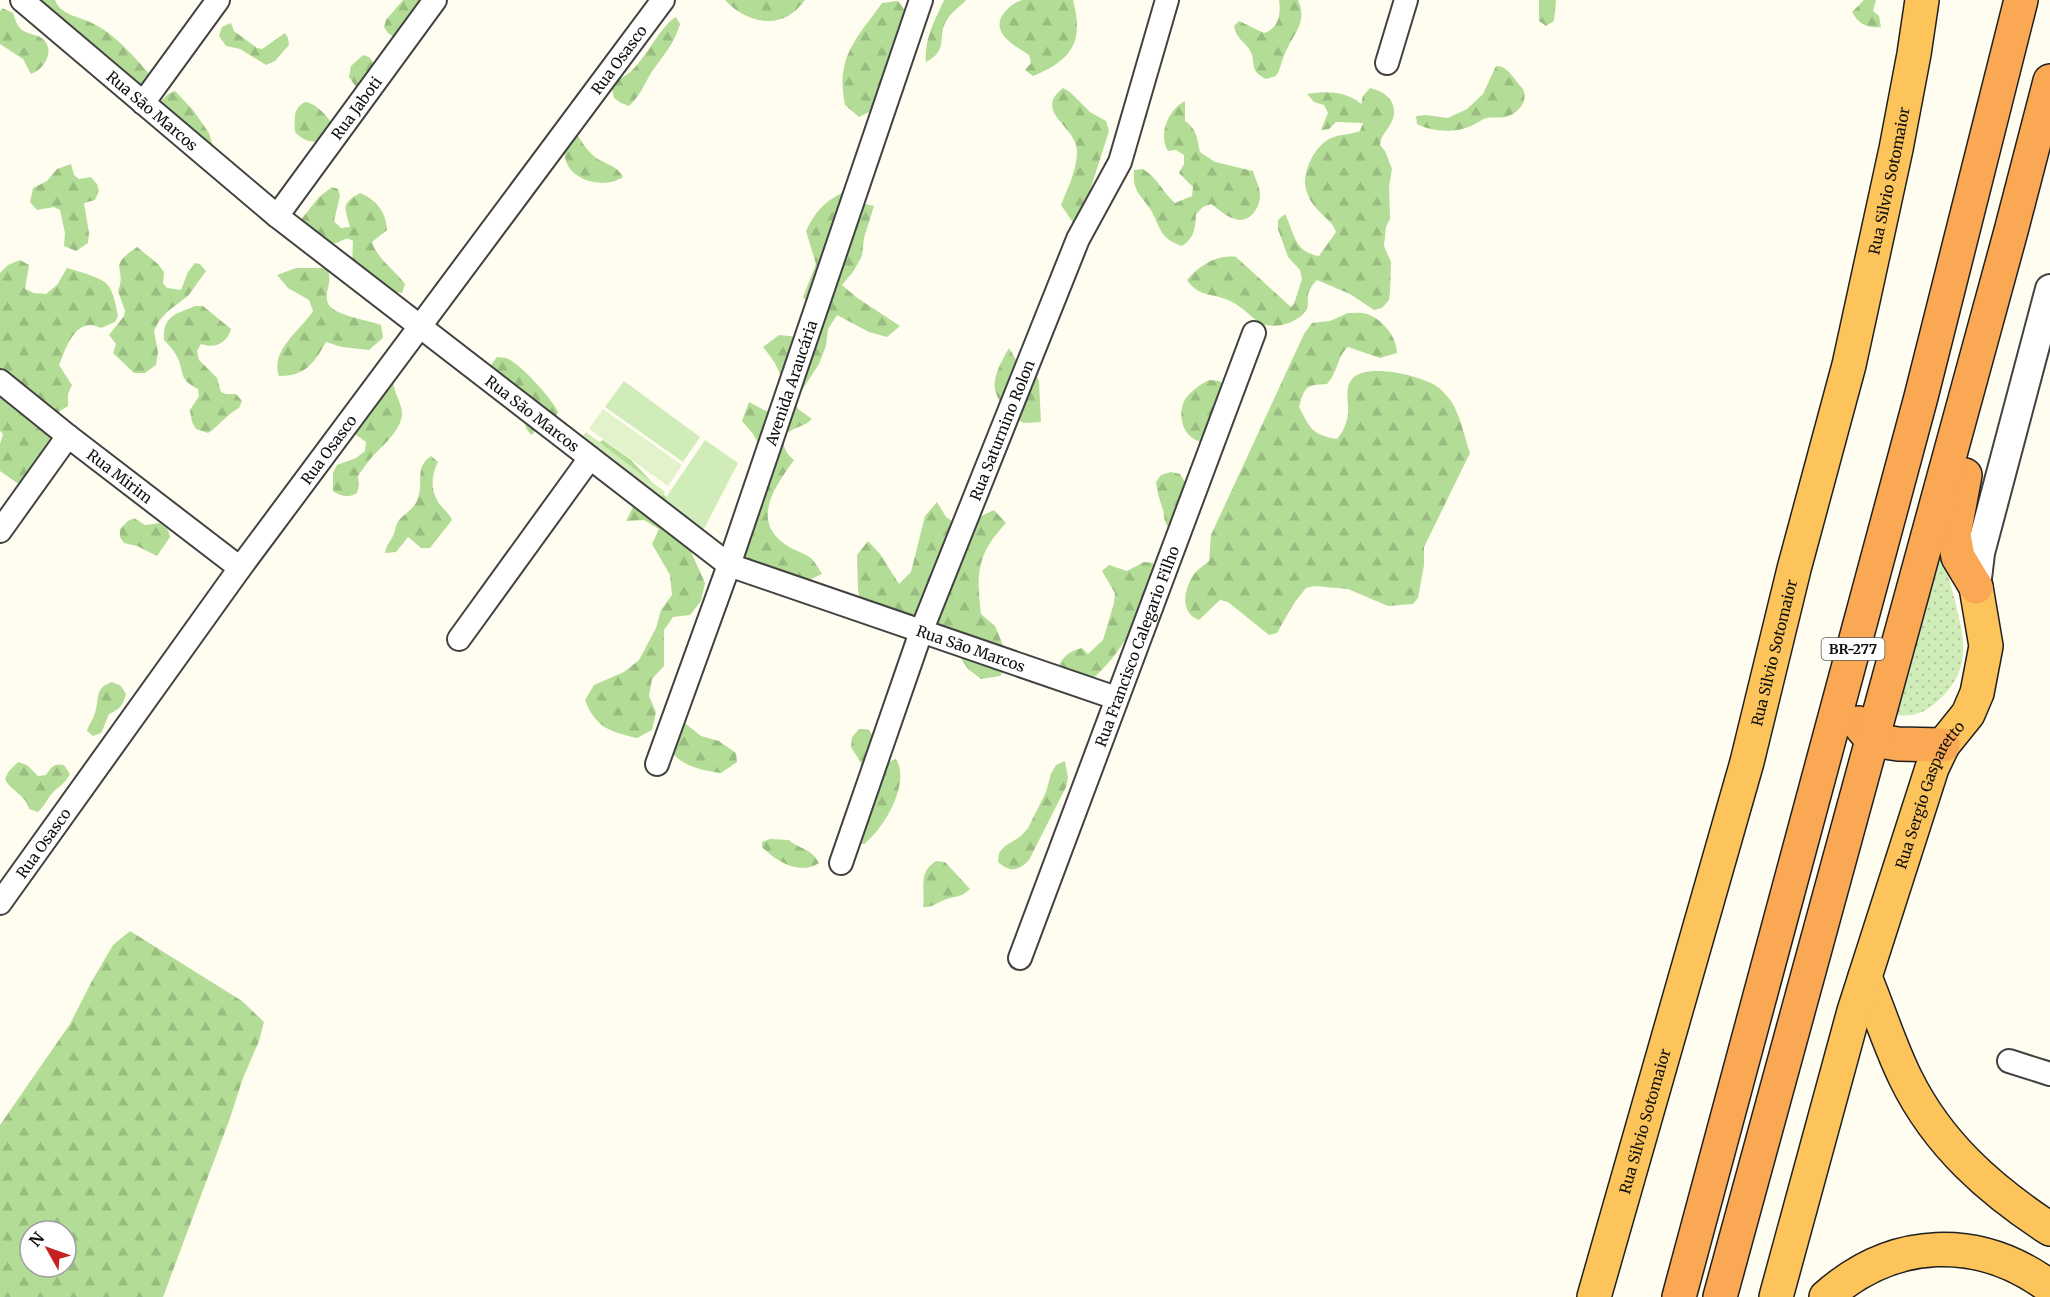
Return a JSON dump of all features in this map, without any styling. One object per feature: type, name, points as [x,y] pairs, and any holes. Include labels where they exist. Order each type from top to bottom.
[{"type":"highway","name":"Rua Silvio Sotomaior","points":[[1594,1297],[1747,762],[1794,569],[1849,365],[1896,149],[1922,0]]},
{"type":"highway","name":"BR-277","points":[[1679,1297],[1921,397],[2022,0]]},
{"type":"highway","name":"BR-277","points":[[1720,1297],[2012,231],[2050,81]]},
{"type":"highway","points":[[1976,587],[1958,557],[1954,535],[1960,496],[1996,354],[2012,231]]},
{"type":"highway","points":[[1921,397],[1905,502],[1854,702],[1854,719],[1872,740],[1898,744],[1943,745]]},
{"type":"highway","name":"Rua Sergio Gasparetto","points":[[1776,1297],[1865,977],[1932,768],[1943,745],[1968,714],[1977,693],[1986,646],[1976,587]]},
{"type":"highway","points":[[1865,977],[1906,1078],[1942,1137],[1995,1190],[2050,1228]]},
{"type":"highway","points":[[1826,1297],[1848,1279],[1868,1268],[1888,1259],[1931,1249],[1964,1250],[1996,1257],[2017,1266],[2050,1287]]},
{"type":"street","name":"Rua São Marcos","points":[[22,0],[278,216],[729,565],[921,633],[1116,698]]},
{"type":"street","points":[[143,103],[218,0]]},
{"type":"street","name":"Rua Jaboti","points":[[278,216],[435,0]]},
{"type":"street","name":"Rua Osasco","points":[[0,903],[240,568],[663,0]]},
{"type":"street","name":"Avenida Araucária","points":[[657,764],[729,565],[921,0]]},
{"type":"street","name":"Rua Saturnino Rolon","points":[[841,863],[921,633],[1078,239],[1120,162],[1167,0]]},
{"type":"street","points":[[1386,63],[1406,0]]},
{"type":"street","name":"Rua Sergio Gasparetto","points":[[1976,587],[1980,553],[2050,289]]},
{"type":"street","name":"Rua Francisco Calegario Filho","points":[[1020,958],[1254,333]]},
{"type":"street","name":"Rua Mirim","points":[[0,381],[240,568]]},
{"type":"street","points":[[0,531],[68,436]]},
{"type":"street","points":[[459,639],[590,458]]},
{"type":"street","points":[[2009,1061],[2050,1074]]},
{"type":"green space","points":[[33,0],[55,0],[65,12],[99,27],[124,47],[153,78],[141,91]]},
{"type":"green space","points":[[403,0],[431,0],[398,40],[384,27],[386,20]]},
{"type":"green space","points":[[725,0],[805,0],[791,14],[774,21],[765,21],[739,12]]},
{"type":"green space","points":[[944,0],[966,0],[948,18],[943,27],[938,53],[926,62],[928,38]]},
{"type":"green space","points":[[1023,0],[1073,0],[1076,14],[1076,38],[1066,56],[1047,70],[1033,76],[1025,70],[1031,63],[1029,55],[1006,38],[1000,26],[1004,13],[1015,3]]},
{"type":"green space","points":[[1279,0],[1298,0],[1301,20],[1276,76],[1266,79],[1256,72],[1252,55],[1234,26],[1239,21],[1264,33],[1269,31],[1278,20]]},
{"type":"green space","points":[[1539,0],[1556,0],[1554,21],[1546,26],[1539,21]]},
{"type":"green space","points":[[1864,0],[1876,0],[1873,11],[1879,16],[1881,27],[1871,27],[1857,20],[1852,12]]},
{"type":"green space","points":[[898,1],[909,15],[899,48],[888,62],[889,80],[875,109],[859,117],[845,105],[842,82],[846,59],[882,3]]},
{"type":"green space","points":[[2,8],[13,13],[22,30],[42,38],[47,44],[48,55],[44,64],[36,72],[31,74],[23,59],[0,44]]},
{"type":"green space","points":[[676,17],[680,24],[669,48],[633,102],[629,106],[621,103],[614,98],[612,88],[614,79],[631,72],[661,32]]},
{"type":"green space","points":[[231,23],[234,31],[257,48],[262,49],[285,33],[289,45],[275,61],[266,65],[240,49],[226,46],[219,36],[222,27]]},
{"type":"green space","points":[[363,55],[369,57],[374,63],[375,74],[364,88],[356,87],[349,77],[351,66]]},
{"type":"green space","points":[[1496,66],[1506,70],[1523,89],[1523,103],[1514,113],[1506,117],[1485,119],[1465,128],[1451,131],[1430,129],[1417,124],[1416,116],[1448,118],[1467,109],[1483,94]]},
{"type":"green space","points":[[1063,88],[1090,112],[1106,121],[1109,131],[1085,206],[1074,224],[1061,205],[1074,172],[1077,151],[1075,142],[1058,119],[1052,104]]},
{"type":"green space","points":[[1370,88],[1387,96],[1394,110],[1391,123],[1380,145],[1392,169],[1389,187],[1390,218],[1386,227],[1384,246],[1391,262],[1390,291],[1389,300],[1382,308],[1374,310],[1350,294],[1317,280],[1309,291],[1308,307],[1303,314],[1289,323],[1270,326],[1257,321],[1232,302],[1202,293],[1192,286],[1187,280],[1203,266],[1222,257],[1236,257],[1291,307],[1294,304],[1302,279],[1300,270],[1288,257],[1278,229],[1278,220],[1285,214],[1300,246],[1305,251],[1319,256],[1336,232],[1309,197],[1305,183],[1307,170],[1315,152],[1324,143],[1333,137],[1360,131],[1363,123],[1336,122],[1329,129],[1321,130],[1328,113],[1324,105],[1314,102],[1307,94],[1336,93],[1361,104],[1363,96]]},
{"type":"green space","points":[[175,91],[193,110],[209,133],[213,146],[209,149],[158,104],[168,94]]},
{"type":"green space","points":[[1185,101],[1185,121],[1194,131],[1200,152],[1215,162],[1253,171],[1260,198],[1254,213],[1240,220],[1226,215],[1211,204],[1203,207],[1196,214],[1192,236],[1182,246],[1162,233],[1152,212],[1136,189],[1134,170],[1143,169],[1153,177],[1175,203],[1192,196],[1193,187],[1179,173],[1184,164],[1184,155],[1176,150],[1168,151],[1164,137],[1166,123],[1170,116]]},
{"type":"green space","points":[[305,102],[319,109],[337,131],[326,139],[316,142],[300,137],[295,132],[295,115],[298,108]]},
{"type":"green space","points":[[574,129],[592,154],[621,173],[623,177],[602,183],[586,180],[573,172],[567,164],[563,147]]},
{"type":"green space","points":[[71,164],[74,175],[79,179],[91,177],[99,191],[95,200],[84,203],[89,233],[88,243],[76,251],[64,246],[65,233],[60,210],[54,207],[37,210],[30,202],[33,188],[47,181],[57,169]]},
{"type":"green space","points":[[332,187],[338,189],[340,196],[334,221],[341,228],[350,227],[346,207],[349,200],[360,193],[380,207],[387,230],[372,242],[382,259],[405,284],[402,293],[388,291],[352,268],[353,241],[346,239],[336,243],[322,244],[300,221],[319,197]]},
{"type":"green space","points":[[842,193],[857,202],[874,206],[864,238],[862,256],[842,285],[900,326],[887,337],[869,332],[837,315],[828,329],[826,346],[819,364],[795,401],[798,409],[812,419],[790,431],[784,438],[785,450],[794,460],[769,503],[769,525],[775,535],[789,547],[811,558],[822,574],[807,581],[744,574],[745,538],[762,450],[742,421],[749,402],[764,410],[781,414],[781,378],[775,364],[763,347],[779,335],[798,337],[815,311],[803,297],[816,264],[806,231],[821,208]]},
{"type":"green space","points":[[137,247],[164,272],[163,283],[167,288],[181,290],[188,272],[195,263],[200,264],[206,271],[188,296],[159,321],[154,331],[158,352],[156,365],[145,373],[134,373],[113,353],[116,344],[109,335],[124,316],[125,311],[118,291],[121,277],[120,264],[127,254]]},
{"type":"green space","points":[[20,260],[29,265],[25,289],[34,293],[46,294],[57,285],[67,268],[104,281],[111,291],[118,316],[115,322],[101,328],[92,325],[85,326],[73,335],[59,365],[72,385],[68,394],[68,406],[52,416],[0,379],[0,273],[8,265]]},
{"type":"green space","points":[[296,268],[327,268],[329,305],[341,313],[381,325],[383,338],[369,350],[342,347],[326,342],[313,362],[303,371],[279,376],[277,367],[282,349],[313,311],[309,300],[288,288],[277,275]]},
{"type":"green space","points":[[195,306],[203,306],[231,329],[227,338],[220,344],[211,346],[201,344],[197,351],[199,360],[217,378],[221,392],[236,394],[242,401],[239,408],[208,433],[196,429],[192,422],[190,410],[199,396],[198,389],[186,380],[176,355],[164,340],[168,321],[176,314]]},
{"type":"green space","points":[[1348,313],[1365,313],[1378,320],[1388,329],[1397,353],[1380,358],[1348,347],[1331,380],[1327,384],[1310,386],[1303,395],[1299,407],[1313,429],[1317,433],[1337,439],[1347,421],[1347,391],[1352,379],[1359,374],[1382,371],[1409,375],[1432,383],[1444,392],[1457,413],[1470,453],[1424,547],[1424,565],[1418,598],[1413,604],[1388,606],[1348,589],[1314,586],[1306,588],[1294,603],[1277,633],[1269,635],[1228,602],[1220,600],[1199,620],[1188,612],[1186,606],[1188,586],[1194,574],[1209,561],[1211,535],[1304,334],[1312,323],[1330,321]]},
{"type":"green space","points":[[1009,348],[1022,370],[1032,365],[1039,381],[1041,422],[1023,423],[1003,405],[998,397],[995,390],[997,372]]},
{"type":"green space","points":[[497,357],[512,361],[543,391],[558,412],[554,422],[531,435],[524,419],[491,365]]},
{"type":"green space","points":[[393,379],[402,411],[401,421],[390,438],[358,476],[357,493],[351,496],[339,495],[333,491],[333,473],[337,465],[356,458],[365,451],[366,442],[352,432]]},
{"type":"green space","points":[[1209,380],[1219,381],[1226,386],[1202,442],[1191,437],[1187,432],[1181,414],[1188,395]]},
{"type":"green space","points":[[624,381],[700,437],[683,462],[605,407]]},
{"type":"green space","points":[[0,392],[53,439],[20,485],[0,471],[0,444],[3,434],[0,431]]},
{"type":"green space","points":[[603,409],[682,465],[668,486],[589,429]]},
{"type":"green space","points":[[586,432],[665,492],[658,503],[578,442]]},
{"type":"green space","points":[[603,440],[631,460],[667,498],[705,583],[701,601],[690,615],[673,617],[664,630],[664,666],[652,679],[649,696],[656,712],[652,730],[637,738],[605,727],[594,716],[585,700],[594,685],[624,672],[639,660],[656,628],[661,610],[672,595],[670,575],[652,544],[659,529],[644,520],[626,521],[634,505],[588,450]]},
{"type":"green space","points":[[705,440],[738,463],[704,529],[663,502]]},
{"type":"green space","points":[[431,456],[438,462],[434,471],[433,491],[452,520],[430,548],[421,548],[408,537],[396,552],[385,553],[398,521],[417,501],[420,492],[421,470]]},
{"type":"green space","points":[[1171,472],[1180,474],[1185,482],[1192,486],[1176,525],[1167,526],[1156,482],[1161,475]]},
{"type":"green space","points":[[937,502],[946,517],[960,526],[994,510],[1006,523],[989,545],[979,575],[981,614],[995,626],[1010,662],[1000,676],[981,679],[968,669],[958,654],[924,617],[862,608],[858,590],[857,555],[868,541],[880,554],[899,584],[911,572],[925,516]]},
{"type":"green space","points":[[134,518],[145,525],[160,523],[168,530],[170,537],[157,556],[137,546],[124,543],[120,537],[120,529]]},
{"type":"green space","points":[[1942,547],[1961,627],[1962,663],[1952,685],[1931,706],[1920,713],[1893,715]]},
{"type":"green space","points":[[1144,562],[1153,563],[1155,573],[1129,632],[1113,658],[1088,683],[1057,674],[1059,664],[1072,651],[1082,648],[1088,654],[1103,640],[1115,593],[1102,571],[1109,565],[1127,571]]},
{"type":"green space","points":[[112,682],[121,686],[126,694],[125,698],[118,708],[109,714],[101,733],[93,736],[87,731],[95,713],[100,690]]},
{"type":"green space","points":[[672,713],[701,736],[719,741],[736,753],[737,762],[721,773],[702,770],[680,760],[662,740],[658,730],[663,714]]},
{"type":"green space","points":[[859,729],[869,730],[884,764],[896,759],[900,769],[898,792],[893,805],[880,828],[864,844],[855,843],[863,773],[861,763],[851,747],[852,737]]},
{"type":"green space","points":[[1065,761],[1068,778],[1066,787],[1029,860],[1014,869],[1002,866],[998,862],[999,853],[1028,828],[1046,792],[1051,774],[1056,765]]},
{"type":"green space","points":[[18,762],[27,765],[38,776],[46,775],[52,767],[58,764],[64,765],[70,774],[38,812],[29,809],[28,804],[5,779]]},
{"type":"green space","points":[[770,839],[789,840],[812,854],[819,863],[804,868],[781,862],[762,847],[762,842]]},
{"type":"green space","points":[[936,861],[945,862],[970,889],[962,895],[930,907],[923,907],[924,876]]},
{"type":"green space","points":[[130,931],[242,1001],[264,1022],[259,1041],[243,1078],[163,1297],[0,1297],[0,1125],[70,1024],[113,945]]}]
